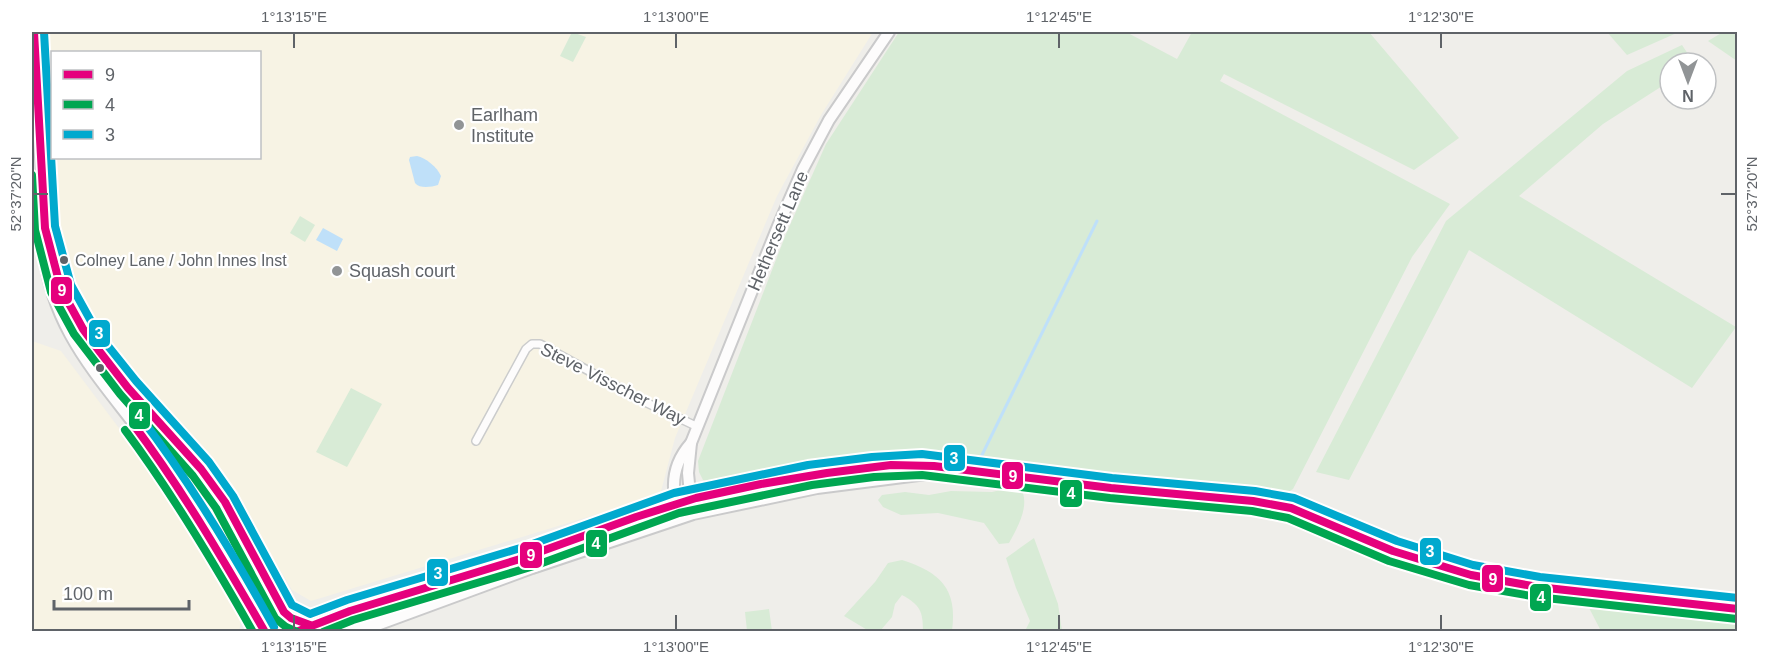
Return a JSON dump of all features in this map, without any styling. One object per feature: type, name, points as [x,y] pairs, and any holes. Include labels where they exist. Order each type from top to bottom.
[{"type":"main road","points":[[34,32],[45,228],[43,247],[46,267],[61,318],[75,345],[152,449],[178,489],[265,632]]},
{"type":"main road","name":"Hethersett Lane","points":[[693,514],[688,473],[691,443],[778,226],[803,169],[829,120],[890,32]]},
{"type":"main road","points":[[45,228],[54,266],[67,300],[83,329],[128,388],[201,469],[225,502],[284,612],[291,618],[310,625]]},
{"type":"main road","points":[[135,427],[152,414]]},
{"type":"main road","name":"Hethersett Lane","points":[[681,518],[673,486],[682,452],[691,443]]},
{"type":"main road","points":[[295,632],[350,610],[530,556],[690,500],[780,480],[862,468],[922,464],[1111,488],[1253,501],[1291,508],[1393,551],[1471,575],[1538,587],[1737,609]]},
{"type":"main road","points":[[358,632],[496,581],[693,514],[817,488],[962,470]]},
{"type":"main road","points":[[264,576],[282,632]]},
{"type":"main road","points":[[329,632],[496,581]]},
{"type":"street","name":"Steve Visscher Way","points":[[476,441],[526,349],[532,344],[540,344],[645,402],[698,427]]},
{"type":"shaded area","points":[[43,32],[873,32],[821,115],[777,196],[675,438],[660,495],[311,601],[292,590],[234,492],[170,421],[108,346],[76,294],[59,241],[49,174]]},
{"type":"shaded area","points":[[32,341],[61,351],[167,492],[242,616],[239,631],[32,631]]},
{"type":"green space","points":[[572,32],[586,37],[573,62],[560,56]]},
{"type":"green space","points":[[899,32],[1126,32],[1177,59],[1192,32],[1369,32],[1459,138],[1414,170],[1224,74],[1220,81],[1450,204],[1412,257],[1293,489],[1282,496],[918,453],[848,456],[788,465],[718,482],[703,480],[699,472],[698,461],[786,234],[826,144]]},
{"type":"green space","points":[[1607,32],[1679,32],[1627,55]]},
{"type":"green space","points":[[1723,32],[1737,32],[1737,61],[1708,41]]},
{"type":"green space","points":[[1682,45],[1686,51],[1669,51]]},
{"type":"green space","points":[[1658,56],[1658,89],[1603,124],[1519,196],[1736,327],[1692,388],[1469,250],[1349,480],[1316,472],[1446,221],[1627,71]]},
{"type":"green space","points":[[300,216],[315,225],[305,242],[290,233]]},
{"type":"green space","points":[[351,388],[382,404],[347,467],[316,452]]},
{"type":"green space","points":[[1013,487],[1023,493],[1023,512],[1009,543],[999,544],[984,523],[938,513],[901,515],[883,507],[878,500],[882,495],[905,492],[929,495],[951,491],[992,492]]},
{"type":"green space","points":[[1034,538],[1058,604],[1062,631],[1025,631],[1030,621],[1006,558]]},
{"type":"green space","points":[[902,560],[927,570],[944,584],[952,604],[952,631],[923,631],[919,609],[902,595],[895,604],[892,617],[880,631],[869,631],[844,616],[875,582],[888,563]]},
{"type":"green space","points":[[1587,604],[1737,619],[1737,631],[1601,631]]},
{"type":"green space","points":[[769,609],[772,631],[747,631],[745,612]]},
{"type":"water","points":[[417,156],[437,169],[441,176],[438,185],[423,187],[415,183],[409,160],[410,157]]},
{"type":"water","points":[[323,228],[343,239],[337,251],[316,240]]},
{"type":"waterway","points":[[981,457],[1097,221]]},
{"type":"transit line","name":"9","points":[[34,32],[45,228],[61,289],[83,329],[100,352],[128,388],[201,469],[225,502],[284,612],[291,618],[310,625]]},
{"type":"transit line","name":"3","points":[[44,32],[51,155]]},
{"type":"transit line","name":"3","points":[[51,159],[55,226],[71,285],[92,323],[136,381],[209,462],[233,496],[292,605],[310,614],[347,600],[527,546],[674,493],[808,465],[872,457],[922,454],[1112,478],[1255,491],[1294,498],[1397,541],[1473,565],[1540,577],[1738,598]]},
{"type":"transit line","name":"4","points":[[32,175],[35,230],[51,292],[74,334],[120,394],[193,476],[216,508],[275,618],[297,632]]},
{"type":"transit line","name":"3","points":[[141,418],[211,520],[274,627]]},
{"type":"transit line","name":"9","points":[[133,424],[185,500],[265,632]]},
{"type":"transit line","name":"4","points":[[125,430],[192,529],[253,632]]},
{"type":"transit line","name":"9","points":[[296,632],[350,611],[520,559],[696,498],[761,484],[891,465],[934,466],[1111,488],[1253,501],[1291,508],[1393,551],[1471,575],[1538,587],[1738,609]]},
{"type":"transit line","name":"4","points":[[323,632],[353,620],[534,566],[679,513],[812,485],[874,477],[922,475],[1110,498],[1252,511],[1288,518],[1389,561],[1469,585],[1537,597],[1737,619]]},
{"type":"place","name":"Earlham Institute","points":[[459,125]]},
{"type":"place","name":"Colney Lane / John Innes Inst","points":[[64,260]]},
{"type":"place","name":"Squash court","points":[[337,271]]}]
